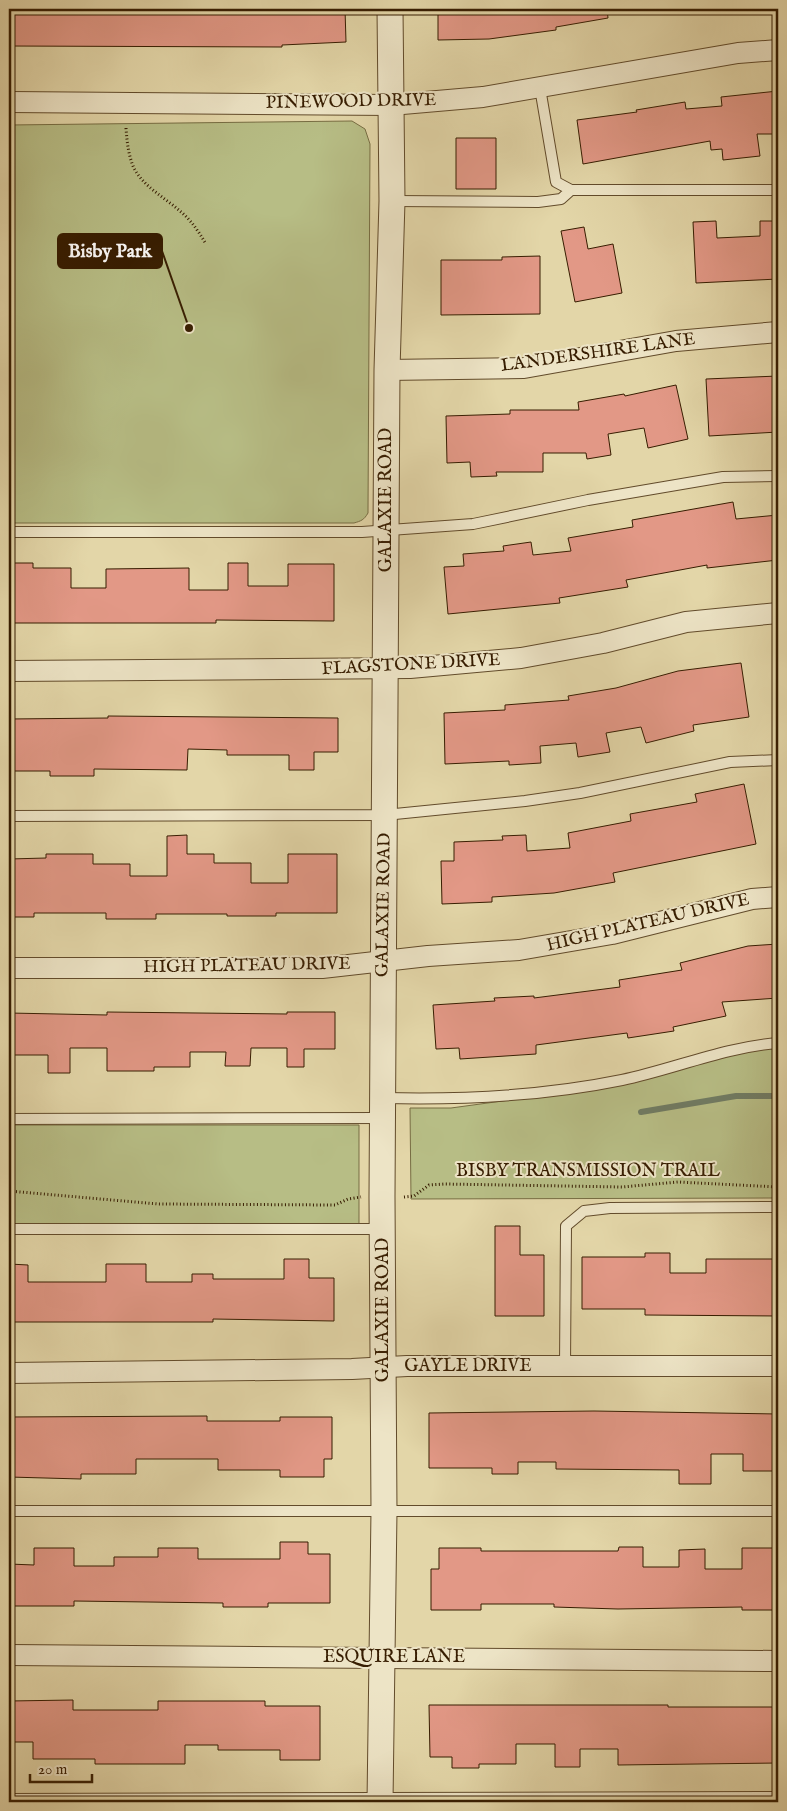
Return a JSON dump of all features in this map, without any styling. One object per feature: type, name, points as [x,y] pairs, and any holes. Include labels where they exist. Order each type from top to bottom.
[{"type":"street","name":"GALAXIE ROAD","points":[[380,1800],[384,1511],[382,1229],[386,815],[387,370],[392,201],[390,9]]},
{"type":"street","name":"PINEWOOD DRIVE","points":[[9,102],[391,105],[483,97],[738,53],[778,50]]},
{"type":"street","name":"LANDERSHIRE LANE","points":[[387,370],[524,368],[676,341],[778,332]]},
{"type":"street","name":"FLAGSTONE DRIVE","points":[[9,671],[386,670],[521,658],[603,643],[686,622],[778,613]]},
{"type":"street","name":"HIGH PLATEAU DRIVE","points":[[9,968],[322,968],[519,950],[612,934],[752,899],[778,897]]},
{"type":"street","name":"GAYLE DRIVE","points":[[9,1373],[103,1374],[383,1367],[778,1366]]},
{"type":"street","name":"ESQUIRE LANE","points":[[9,1655],[382,1656],[778,1661]]},
{"type":"lane","points":[[540,88],[556,182],[570,190],[778,190]]},
{"type":"lane","points":[[392,201],[538,202],[560,199],[570,190]]},
{"type":"lane","points":[[9,532],[362,532],[387,528],[473,524],[588,500],[723,477],[778,476]]},
{"type":"lane","points":[[9,816],[386,815],[525,802],[580,793],[721,764],[778,760]]},
{"type":"lane","points":[[9,1119],[383,1108],[516,1095],[622,1080],[720,1055],[778,1043]]},
{"type":"lane","points":[[565,1366],[564,1244],[566,1226],[584,1211],[610,1208],[778,1208]]},
{"type":"lane","points":[[9,1229],[382,1229]]},
{"type":"lane","points":[[9,1511],[778,1511]]},
{"type":"lane","points":[[9,1799],[380,1800],[778,1797]]},
{"type":"path","points":[[126,128],[128,152],[134,168],[145,182],[181,212],[197,229],[206,244]]},
{"type":"path","name":"BISBY TRANSMISSION TRAIL","points":[[402,1198],[414,1196],[429,1185],[445,1184],[622,1187],[678,1182],[778,1188]]},
{"type":"path","points":[[9,1191],[158,1204],[335,1205],[354,1197],[362,1198]]},
{"type":"green space","points":[[352,121],[365,129],[370,144],[368,513],[365,517],[354,523],[9,523],[9,125]]},
{"type":"green space","points":[[778,1045],[778,1198],[411,1199],[410,1108],[451,1108],[627,1084],[749,1049]]},
{"type":"green space","points":[[9,1125],[359,1125],[359,1224],[9,1224]]},
{"type":"building","points":[[9,9],[345,9],[346,42],[282,45],[282,47],[9,46]]},
{"type":"building","points":[[438,9],[607,9],[608,18],[556,27],[556,30],[489,39],[438,40]]},
{"type":"building","points":[[778,91],[778,134],[757,134],[760,156],[723,160],[722,149],[711,150],[710,141],[583,164],[577,120],[637,112],[636,110],[685,102],[686,109],[722,106],[721,97]]},
{"type":"building","points":[[456,138],[496,138],[496,189],[456,189]]},
{"type":"building","points":[[716,221],[717,238],[760,236],[760,221],[778,221],[778,279],[696,283],[693,222]]},
{"type":"building","points":[[584,227],[588,249],[613,244],[622,293],[575,302],[561,231]]},
{"type":"building","points":[[540,256],[540,314],[441,315],[441,260],[502,260],[502,257]]},
{"type":"building","points":[[778,376],[778,432],[709,436],[706,379]]},
{"type":"building","points":[[676,385],[688,439],[648,448],[644,428],[608,434],[611,455],[587,459],[586,453],[543,453],[543,472],[496,472],[497,476],[471,477],[470,462],[447,463],[446,416],[510,414],[510,410],[579,410],[578,402],[624,394],[625,396]]},
{"type":"building","points":[[733,502],[736,519],[778,515],[778,560],[707,568],[707,565],[626,580],[628,587],[559,598],[560,603],[448,614],[444,567],[464,566],[463,554],[504,551],[503,546],[531,542],[533,555],[571,551],[568,538],[633,527],[632,520]]},
{"type":"building","points":[[9,563],[33,563],[33,568],[71,568],[71,588],[106,588],[106,569],[189,568],[189,590],[228,590],[228,563],[248,563],[248,586],[288,586],[288,564],[334,564],[334,621],[216,620],[216,623],[9,623]]},
{"type":"building","points":[[741,663],[749,717],[693,725],[694,731],[646,743],[641,727],[606,733],[610,752],[578,757],[576,743],[540,746],[541,763],[509,765],[509,761],[445,764],[444,713],[505,710],[505,705],[569,700],[568,696],[616,688],[678,671]]},
{"type":"building","points":[[108,716],[338,718],[338,752],[314,752],[314,770],[289,770],[289,755],[227,755],[227,750],[188,749],[187,770],[94,769],[94,776],[50,776],[50,771],[9,771],[9,719],[108,718]]},
{"type":"building","points":[[744,784],[756,844],[613,873],[615,882],[554,893],[492,897],[492,902],[442,904],[441,861],[454,861],[454,842],[503,840],[502,836],[526,835],[527,851],[570,848],[568,833],[631,821],[630,814],[697,802],[695,794]]},
{"type":"building","points":[[187,835],[187,854],[214,854],[214,863],[251,863],[251,883],[288,883],[288,854],[337,854],[337,913],[276,913],[276,916],[156,914],[156,919],[106,919],[106,913],[34,913],[34,917],[9,917],[9,859],[46,858],[46,854],[93,854],[93,864],[130,864],[130,876],[167,876],[167,836]]},
{"type":"building","points":[[778,944],[778,998],[722,1002],[726,1016],[673,1027],[674,1031],[628,1038],[627,1033],[536,1045],[536,1054],[460,1059],[459,1048],[436,1049],[433,1005],[495,1001],[494,998],[534,996],[534,998],[620,987],[619,980],[682,970],[680,963],[748,946]]},
{"type":"building","points":[[107,1012],[287,1014],[287,1012],[335,1012],[335,1049],[304,1049],[304,1067],[287,1067],[287,1048],[251,1048],[250,1066],[225,1066],[226,1052],[190,1052],[190,1067],[154,1067],[154,1071],[107,1071],[107,1048],[70,1048],[70,1073],[48,1073],[48,1055],[9,1055],[9,1013],[107,1015]]},
{"type":"building","points":[[495,1226],[520,1226],[520,1255],[544,1255],[544,1316],[495,1316]]},
{"type":"building","points":[[645,1253],[670,1253],[670,1273],[706,1273],[706,1259],[778,1259],[778,1316],[645,1315],[645,1309],[582,1309],[582,1257],[645,1257]]},
{"type":"building","points":[[284,1259],[309,1259],[309,1278],[334,1278],[334,1321],[213,1319],[213,1322],[9,1322],[9,1264],[28,1265],[28,1282],[106,1282],[106,1264],[146,1264],[146,1282],[192,1282],[192,1274],[213,1274],[213,1279],[284,1279]]},
{"type":"building","points":[[594,1411],[778,1414],[778,1471],[743,1471],[743,1454],[711,1454],[711,1484],[679,1484],[679,1470],[556,1469],[556,1462],[518,1462],[518,1474],[492,1474],[492,1468],[429,1468],[429,1413]]},
{"type":"building","points":[[207,1416],[207,1421],[280,1421],[280,1417],[332,1417],[332,1459],[324,1459],[324,1477],[280,1477],[280,1470],[218,1470],[218,1459],[136,1459],[136,1474],[81,1474],[81,1479],[9,1477],[9,1417]]},
{"type":"building","points":[[280,1542],[308,1542],[308,1554],[330,1554],[330,1603],[268,1603],[268,1607],[223,1607],[223,1603],[74,1601],[74,1606],[9,1606],[9,1564],[34,1565],[34,1548],[74,1548],[74,1566],[114,1566],[114,1557],[158,1557],[158,1548],[198,1548],[198,1559],[280,1559]]},
{"type":"building","points":[[619,1547],[643,1547],[643,1567],[679,1567],[679,1550],[705,1549],[705,1569],[742,1569],[742,1548],[778,1548],[778,1610],[742,1610],[742,1607],[618,1609],[554,1607],[554,1604],[481,1604],[481,1610],[431,1610],[431,1569],[439,1569],[439,1548],[481,1548],[481,1551],[618,1551]]},
{"type":"building","points":[[73,1700],[73,1710],[158,1710],[158,1701],[265,1701],[265,1706],[320,1706],[320,1760],[280,1760],[280,1750],[218,1750],[218,1745],[185,1745],[185,1764],[95,1764],[95,1759],[33,1759],[33,1742],[9,1742],[9,1701]]},
{"type":"building","points":[[429,1705],[778,1707],[778,1763],[618,1765],[618,1749],[580,1749],[580,1767],[555,1767],[555,1744],[516,1744],[516,1764],[479,1764],[479,1768],[452,1768],[452,1757],[430,1757]]},
{"type":"waterway","points":[[641,1112],[736,1096],[778,1096]]},
{"type":"place","name":"Bisby Park","points":[[189,328]]}]
